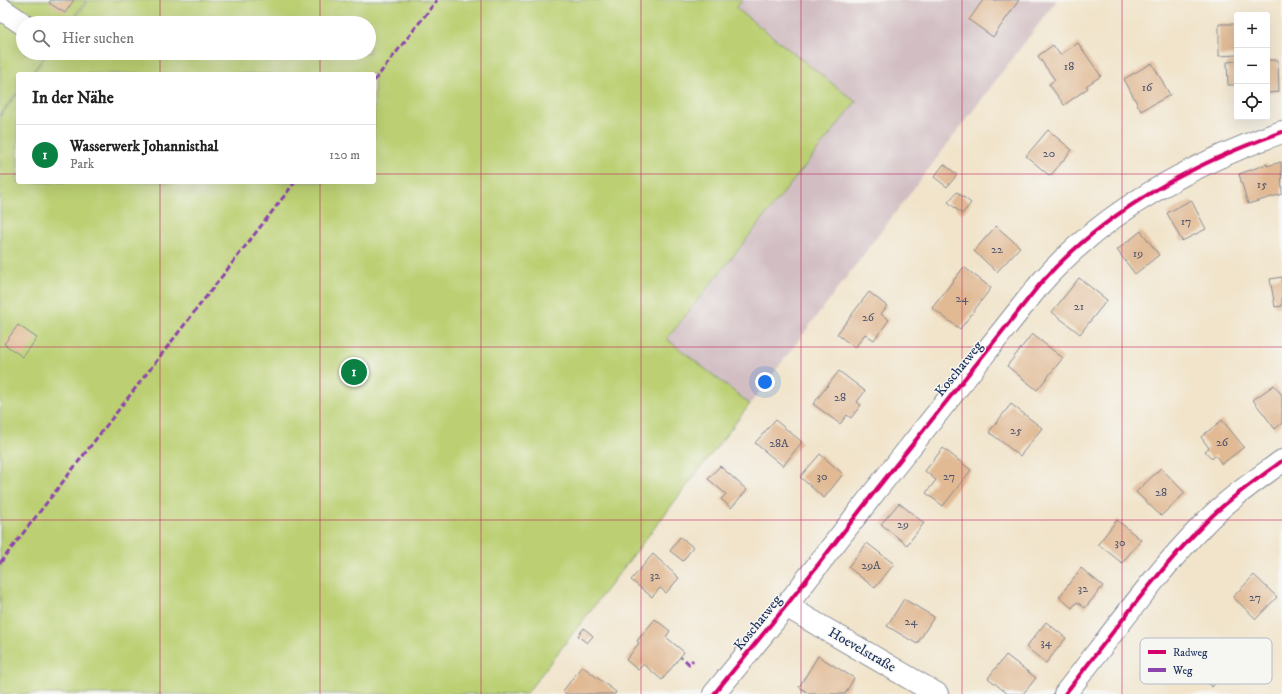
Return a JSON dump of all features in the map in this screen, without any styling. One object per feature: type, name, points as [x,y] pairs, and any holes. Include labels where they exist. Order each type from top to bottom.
[{"type":"street","points":[[0,8],[16,19]]},
{"type":"street","name":"Koschatweg","points":[[714,694],[786,606],[1040,284],[1062,259],[1125,208],[1186,174],[1245,145],[1282,132]]},
{"type":"street","points":[[1065,694],[1170,562],[1204,524],[1245,488],[1282,461]]},
{"type":"street","name":"Hoevelstraße","points":[[786,606],[937,694]]},
{"type":"path","points":[[680,657],[685,660]]},
{"type":"shaded area","points":[[743,0],[1057,0],[750,404],[667,340],[856,102],[736,8]]},
{"type":"green space","points":[[0,0],[87,0],[74,16],[16,16],[16,60],[42,60],[33,72],[16,72],[16,94],[0,115]]},
{"type":"green space","points":[[89,0],[743,0],[736,8],[856,102],[667,339],[750,404],[526,694],[0,694],[0,116],[16,96],[16,184],[376,184],[376,72],[34,72],[43,60],[376,60],[376,16],[76,16]]},
{"type":"building","points":[[51,0],[74,0],[65,13],[49,3]]},
{"type":"building","points":[[983,0],[1019,0],[993,37],[969,20]]},
{"type":"building","points":[[1219,24],[1234,24],[1234,55],[1219,56]]},
{"type":"building","points":[[1078,43],[1101,76],[1086,86],[1088,88],[1064,105],[1049,84],[1055,80],[1038,56],[1053,45],[1060,55]]},
{"type":"building","points":[[1270,60],[1278,60],[1279,92],[1270,93]]},
{"type":"building","points":[[1234,61],[1234,85],[1228,85],[1227,62]]},
{"type":"building","points":[[1152,63],[1170,95],[1141,111],[1124,79]]},
{"type":"building","points":[[1048,130],[1072,150],[1050,176],[1026,156]]},
{"type":"building","points":[[1281,162],[1282,194],[1248,204],[1239,174],[1267,164],[1267,166]]},
{"type":"building","points":[[944,164],[957,175],[947,187],[934,177]]},
{"type":"building","points":[[957,192],[971,203],[962,214],[948,202]]},
{"type":"building","points":[[1191,200],[1206,229],[1182,241],[1167,213]]},
{"type":"building","points":[[996,226],[1020,247],[997,272],[974,251]]},
{"type":"building","points":[[1141,231],[1159,255],[1135,274],[1117,250]]},
{"type":"building","points":[[964,267],[991,288],[960,329],[932,308]]},
{"type":"building","points":[[1282,277],[1282,306],[1275,307],[1270,279]]},
{"type":"building","points":[[1079,278],[1107,300],[1080,334],[1052,312]]},
{"type":"building","points":[[869,292],[887,306],[881,314],[889,320],[874,340],[865,334],[855,348],[837,334]]},
{"type":"building","points":[[18,325],[37,338],[23,357],[4,344]]},
{"type":"building","points":[[1032,334],[1063,358],[1037,390],[1007,366]]},
{"type":"building","points":[[839,371],[865,391],[857,402],[861,405],[851,418],[847,415],[840,424],[813,404]]},
{"type":"building","points":[[1274,385],[1282,395],[1282,423],[1275,429],[1253,400]]},
{"type":"building","points":[[1011,404],[1042,428],[1020,456],[989,432]]},
{"type":"building","points":[[775,420],[802,442],[783,466],[755,443]]},
{"type":"building","points":[[1222,420],[1244,447],[1222,464],[1215,455],[1212,459],[1205,451],[1209,448],[1201,437]]},
{"type":"building","points":[[943,448],[971,470],[943,506],[926,493],[936,480],[925,471]]},
{"type":"building","points":[[820,454],[843,474],[824,498],[800,477]]},
{"type":"building","points":[[720,466],[747,490],[731,508],[721,499],[726,494],[708,479]]},
{"type":"building","points":[[1161,468],[1185,493],[1161,516],[1136,492]]},
{"type":"building","points":[[899,503],[924,523],[907,545],[881,524]]},
{"type":"building","points":[[1117,520],[1141,540],[1122,563],[1098,544]]},
{"type":"building","points":[[680,537],[693,547],[683,561],[670,551]]},
{"type":"building","points":[[867,543],[894,564],[875,588],[848,567]]},
{"type":"building","points":[[653,554],[679,578],[666,593],[660,588],[652,597],[631,580]]},
{"type":"building","points":[[1081,568],[1103,586],[1085,608],[1077,602],[1072,608],[1059,597]]},
{"type":"building","points":[[1254,575],[1277,597],[1256,619],[1233,597]]},
{"type":"building","points":[[904,599],[934,617],[917,644],[887,626]]},
{"type":"building","points":[[655,619],[670,631],[666,637],[684,652],[662,680],[643,664],[638,670],[626,660],[639,643],[637,641]]},
{"type":"building","points":[[1046,622],[1066,638],[1046,663],[1026,647]]},
{"type":"building","points":[[584,628],[593,636],[587,643],[578,636]]},
{"type":"building","points":[[1006,655],[1036,678],[1023,694],[1008,694],[988,678]]},
{"type":"building","points":[[818,656],[854,678],[845,694],[810,694],[799,687]]},
{"type":"building","points":[[582,666],[616,692],[615,694],[566,694],[563,691]]},
{"type":"marked path","points":[[376,78],[437,0]]},
{"type":"marked path","points":[[0,563],[293,184]]},
{"type":"marked path","points":[[685,660],[689,664],[693,660]]},
{"type":"cycle path","points":[[714,694],[786,606],[1040,284],[1065,258],[1092,234],[1121,212],[1151,193],[1182,175],[1215,159],[1282,132]]},
{"type":"cycle path","points":[[1065,694],[1132,607],[1185,544],[1222,507],[1282,461]]},
{"type":"place","name":"Wasserwerk Johannisthal","points":[[354,372]]}]
